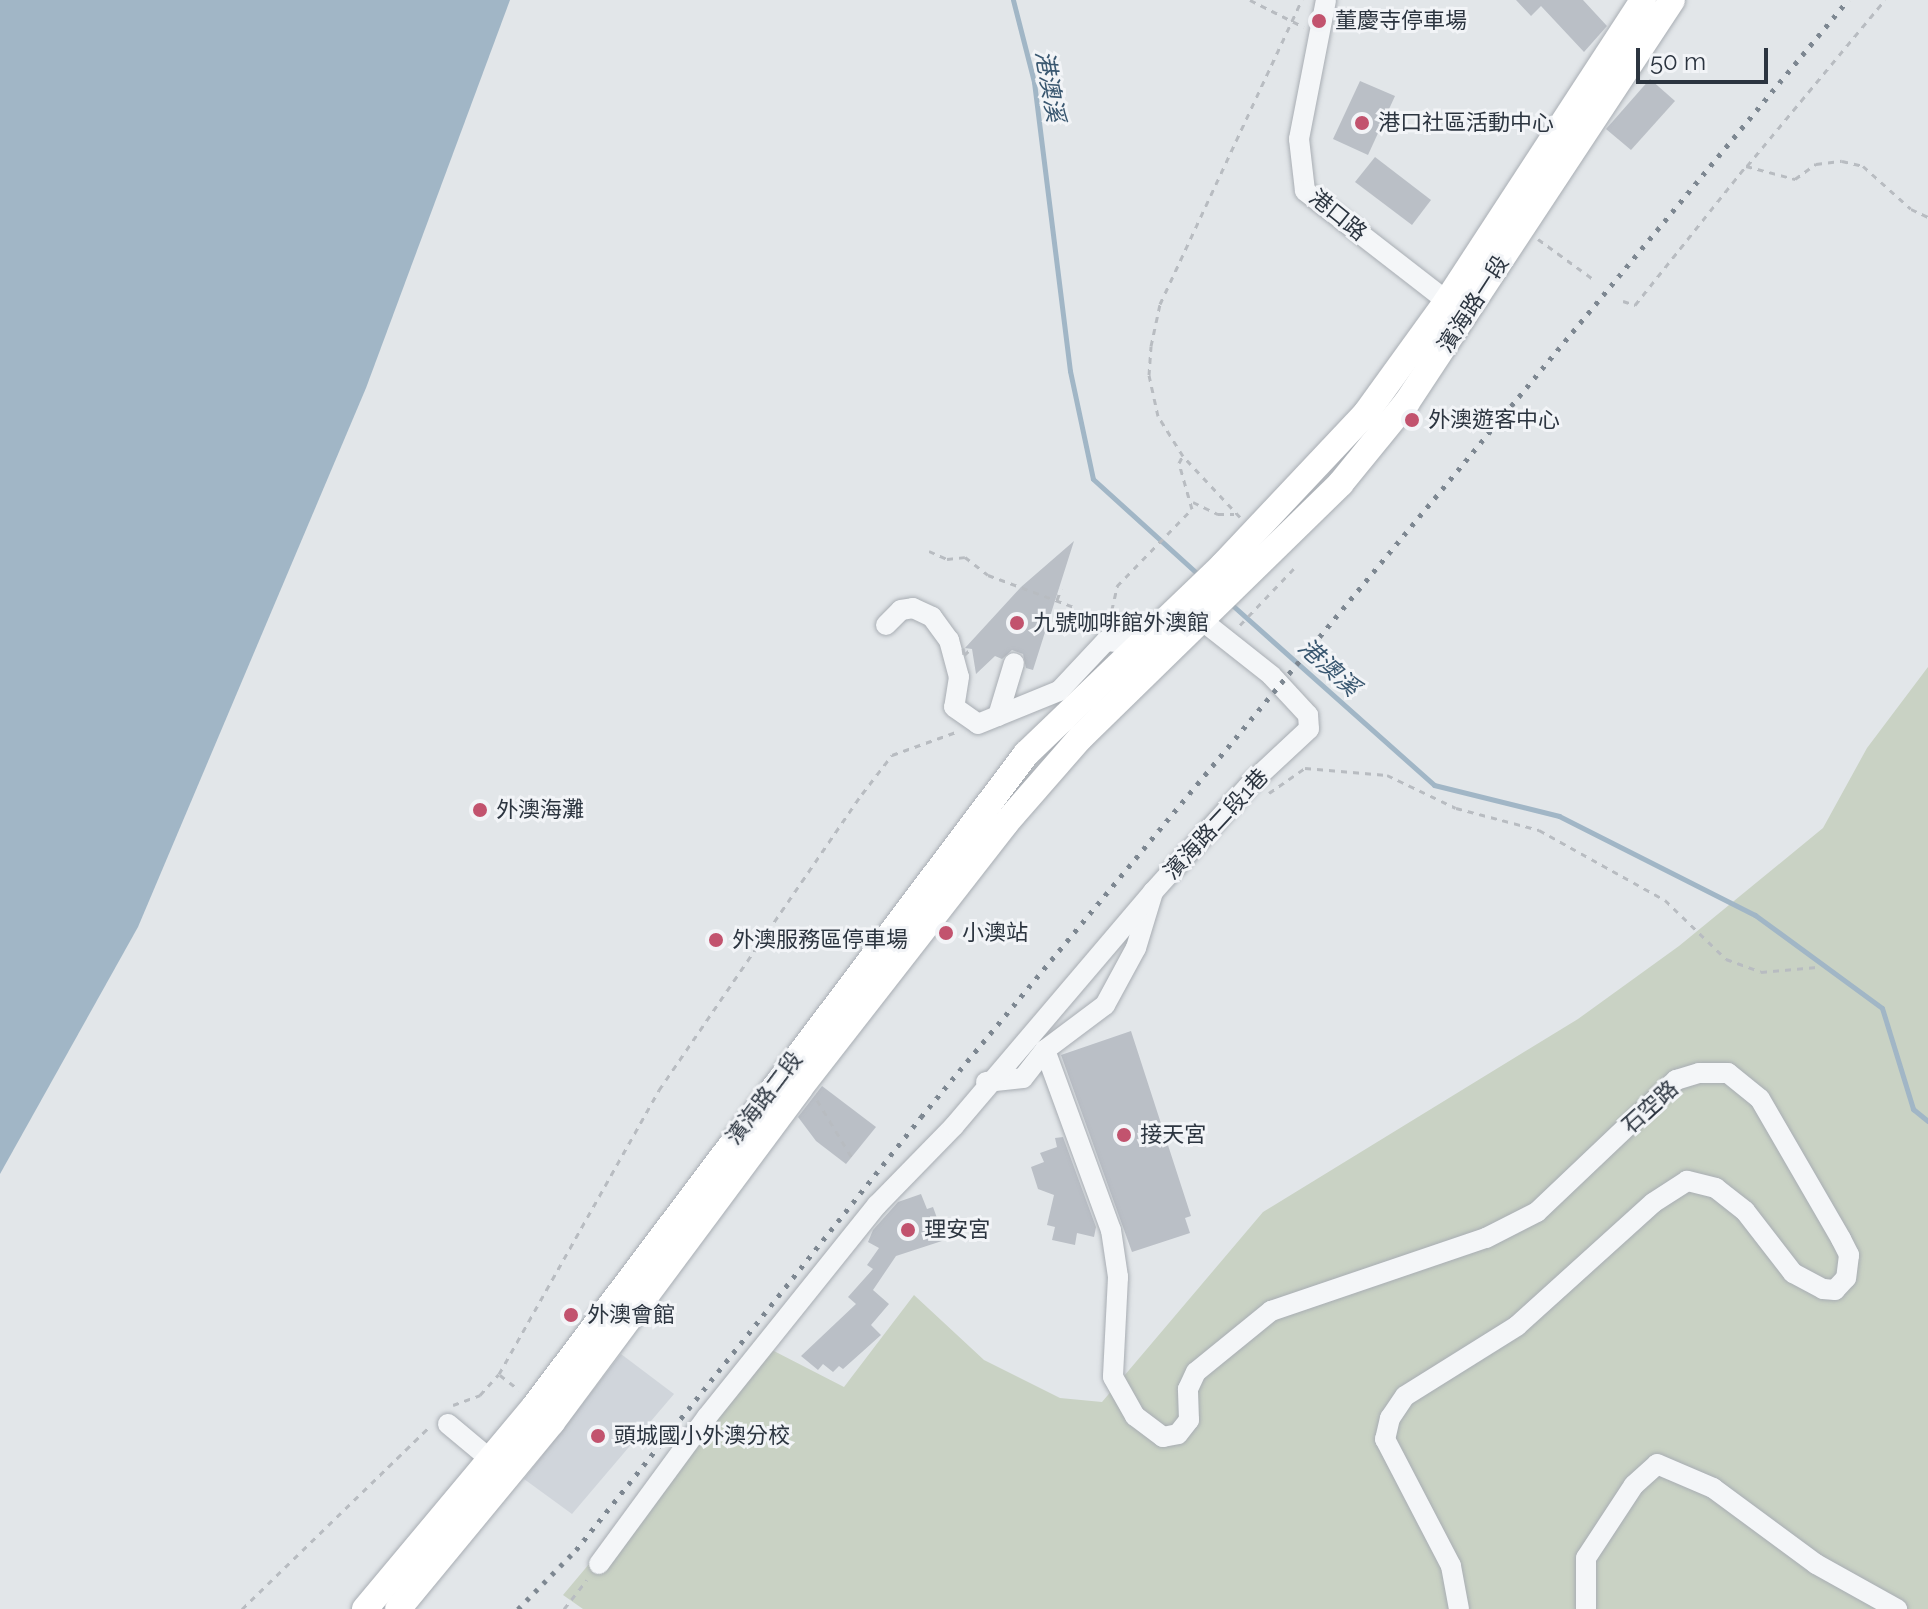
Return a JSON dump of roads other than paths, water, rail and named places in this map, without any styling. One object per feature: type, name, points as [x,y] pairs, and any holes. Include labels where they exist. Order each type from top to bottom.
[{"type":"main road","name":"濱海路一段","points":[[1456,309],[1523,228],[1643,0]]},
{"type":"main road","name":"濱海路一段","points":[[1191,612],[1232,573],[1341,483],[1584,112],[1672,0]]},
{"type":"main road","name":"濱海路二段","points":[[995,817],[1052,708],[1140,644],[1191,612]]},
{"type":"main road","name":"濱海路二段","points":[[365,1609],[537,1408],[798,1085],[867,984],[995,817],[1081,737],[1191,612]]},
{"type":"main road","name":"濱海路二段","points":[[398,1609],[537,1408]]},
{"type":"street","name":"港口路","points":[[1326,0],[1299,139],[1305,191],[1456,309]]},
{"type":"street","points":[[886,625],[901,610],[913,608],[932,617],[949,640],[959,677],[954,707],[978,724],[998,716],[1052,708],[1059,691],[1106,641],[1140,644]]},
{"type":"street","name":"濱海路二段1巷","points":[[986,1082],[1023,1078],[1045,1050],[1105,1005],[1136,948],[1153,892],[1251,783],[1309,729],[1308,715],[1271,675],[1191,612]]},
{"type":"street","points":[[998,716],[1014,663]]},
{"type":"street","points":[[599,1564],[707,1417],[867,1217],[954,1126],[986,1082],[1153,892]]},
{"type":"street","name":"石空路","points":[[1045,1050],[1111,1230],[1118,1277],[1113,1377],[1135,1416],[1163,1437],[1178,1434],[1189,1420],[1188,1389],[1196,1372],[1271,1311],[1486,1238],[1537,1212],[1676,1080],[1699,1073],[1728,1073],[1760,1099],[1849,1255],[1846,1278],[1835,1290],[1823,1289],[1793,1273],[1745,1211],[1716,1188],[1687,1181],[1653,1203],[1517,1326],[1405,1396],[1390,1418],[1385,1439],[1451,1566],[1459,1609]]},
{"type":"street","points":[[446,1416],[491,1460]]},
{"type":"street","points":[[1586,1609],[1586,1558],[1634,1485],[1657,1464],[1713,1488],[1816,1564],[1897,1609]]},
{"type":"water","points":[[0,0],[510,0],[366,388],[138,927],[0,1174]]},
{"type":"waterway","name":"港澳溪","points":[[1013,0],[1034,82],[1070,371],[1093,479],[1200,576]]},
{"type":"waterway","name":"港澳溪","points":[[1231,604],[1434,785],[1559,816],[1755,915],[1882,1008],[1913,1109],[1928,1121]]},
{"type":"railway","points":[[518,1609],[576,1550],[921,1117],[1848,0]]},
{"type":"place","name":"董慶寺停車場","points":[[1319,21]]},
{"type":"place","name":"港口社區活動中心","points":[[1362,123]]},
{"type":"place","name":"外澳遊客中心","points":[[1412,420]]},
{"type":"place","name":"九號咖啡館外澳館","points":[[1017,623]]},
{"type":"place","name":"外澳海灘","points":[[480,810]]},
{"type":"place","name":"小澳站","points":[[946,933]]},
{"type":"place","name":"外澳服務區停車場","points":[[716,940]]},
{"type":"place","name":"接天宮","points":[[1124,1135]]},
{"type":"place","name":"理安宮","points":[[908,1230]]},
{"type":"place","name":"外澳會館","points":[[571,1315]]},
{"type":"place","name":"頭城國小外澳分校","points":[[598,1436]]}]
